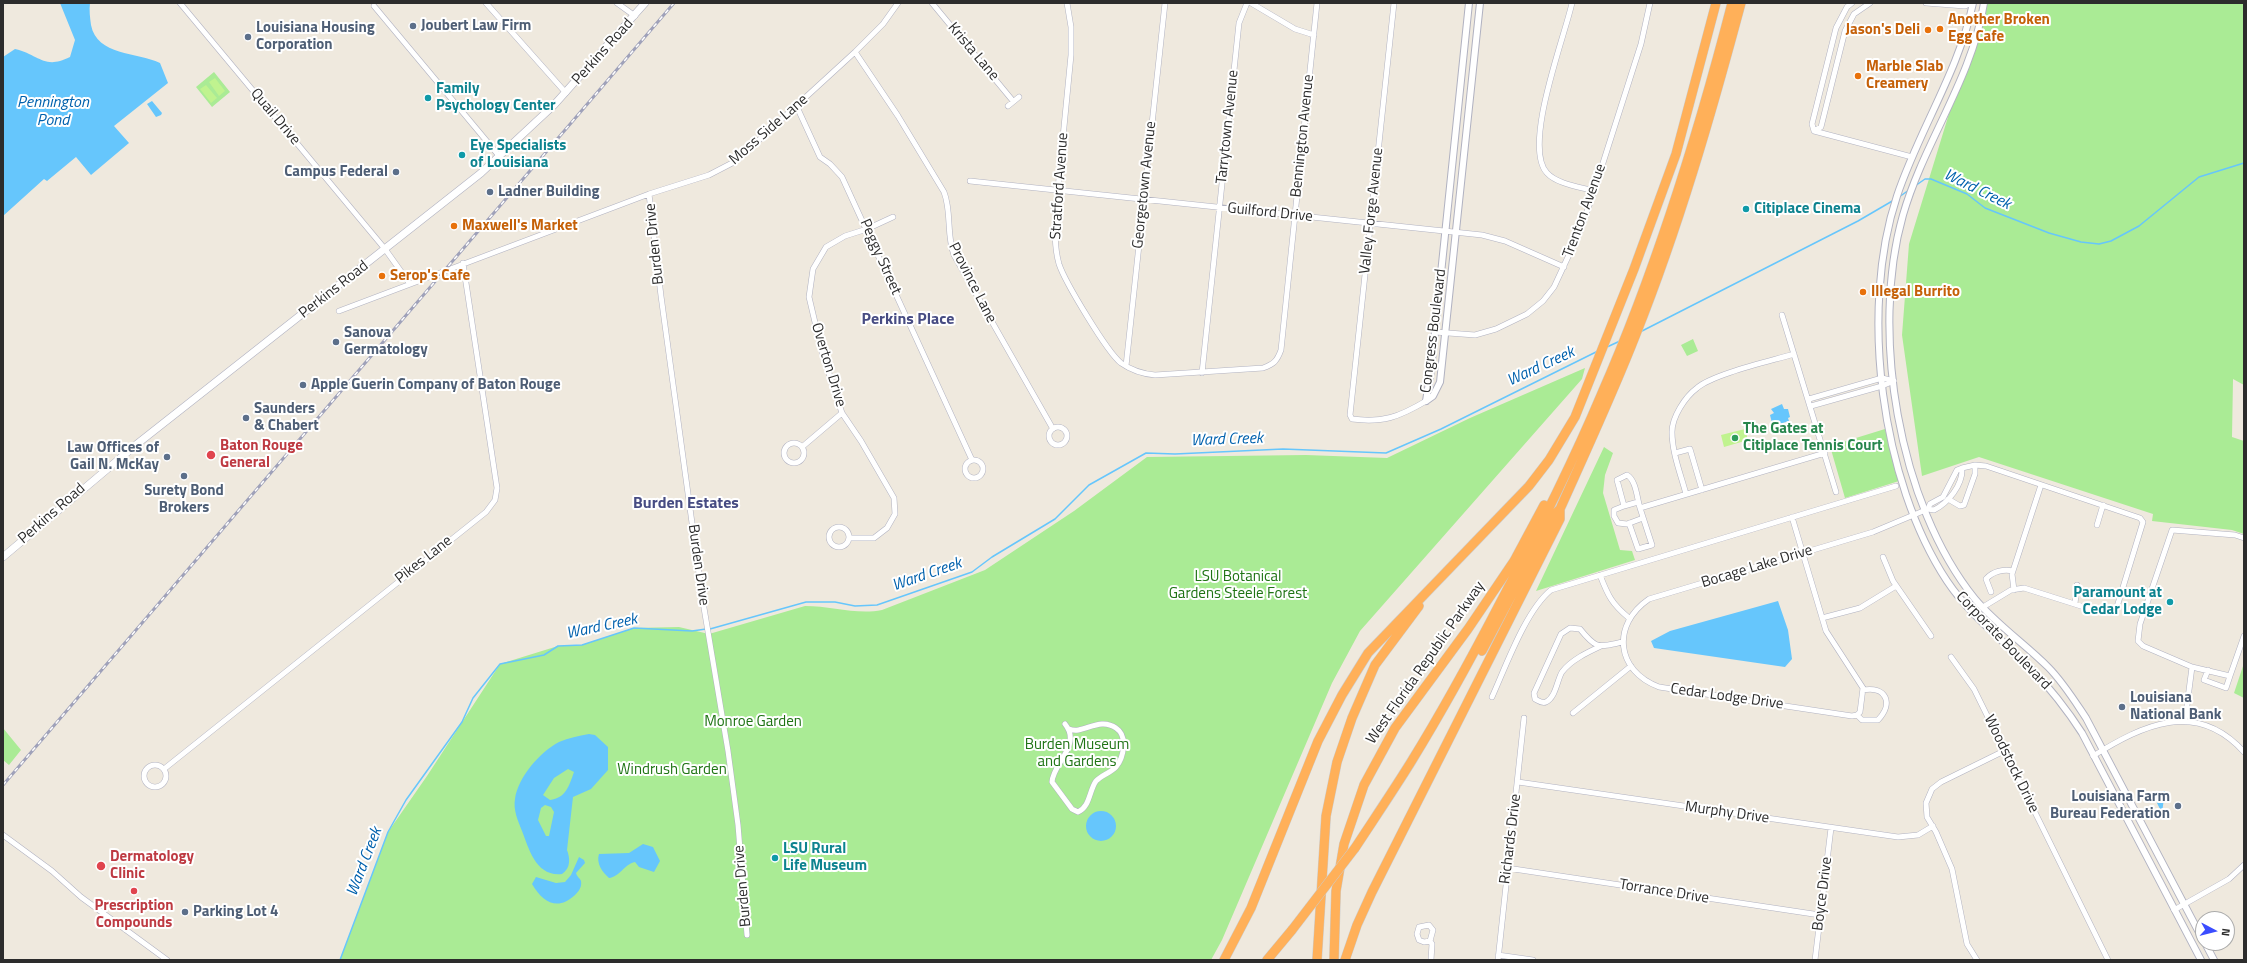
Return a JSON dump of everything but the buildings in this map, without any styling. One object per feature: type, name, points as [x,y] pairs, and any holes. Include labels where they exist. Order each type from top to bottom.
[{"type":"highway","points":[[1224,960],[1251,908],[1318,741],[1342,695],[1368,653],[1441,576],[1530,486],[1549,460],[1575,417],[1634,269],[1676,154],[1716,3]]},
{"type":"highway","points":[[1267,960],[1355,848],[1411,763],[1533,542],[1602,393],[1629,328],[1675,198],[1711,84],[1732,3]]},
{"type":"highway","points":[[1435,722],[1451,704],[1501,617],[1554,515],[1560,509],[1623,366],[1680,212],[1713,106],[1741,3]]},
{"type":"highway","name":"West Florida Republic Parkway","points":[[1334,960],[1336,891],[1344,844],[1364,785],[1395,728],[1468,629],[1514,561],[1556,484],[1568,467]]},
{"type":"highway","points":[[1345,960],[1357,925],[1372,892],[1560,519],[1560,509]]},
{"type":"highway","points":[[1317,960],[1326,816],[1342,747],[1352,718],[1375,665],[1441,576]]},
{"type":"main road","name":"Perkins Road","points":[[3,557],[137,444],[500,157],[566,93],[645,3]]},
{"type":"street","name":"Quail Drive","points":[[180,3],[385,249],[410,284]]},
{"type":"street","points":[[486,3],[566,93]]},
{"type":"street","points":[[617,3],[635,16]]},
{"type":"street","name":"Moss Side Lane","points":[[339,311],[649,194],[710,175],[736,161],[797,107],[855,52],[882,24],[898,3]]},
{"type":"street","name":"Krista Lane","points":[[932,3],[1014,101]]},
{"type":"street","name":"Stratford Avenue","points":[[1067,3],[1071,27],[1071,55],[1054,234],[1059,264],[1070,287],[1112,353],[1126,366],[1143,374],[1155,375],[1202,373],[1264,368],[1274,364]]},
{"type":"street","name":"Georgetown Avenue","points":[[1126,366],[1165,3]]},
{"type":"street","name":"Tarrytown Avenue","points":[[1202,373],[1239,23],[1247,3]]},
{"type":"street","points":[[1251,3],[1295,29],[1314,35]]},
{"type":"street","name":"Bennington Avenue","points":[[1274,364],[1281,350],[1317,3]]},
{"type":"street","name":"Valley Forge Avenue","points":[[1394,3],[1350,415],[1352,419],[1372,422],[1405,412],[1426,401]]},
{"type":"street","name":"Congress Boulevard","points":[[1426,401],[1431,371],[1469,3]]},
{"type":"street","name":"Congress Boulevard","points":[[1426,401],[1433,396],[1437,390],[1441,372],[1480,3]]},
{"type":"street","points":[[1572,3],[1546,91],[1539,158],[1547,174],[1556,180],[1594,191]]},
{"type":"street","name":"Trenton Avenue","points":[[1435,332],[1475,335],[1487,332],[1527,314],[1543,301],[1554,287],[1581,229],[1594,191],[1641,44],[1650,3]]},
{"type":"street","points":[[1814,131],[1812,124],[1838,24],[1847,7],[1852,3]]},
{"type":"street","points":[[1814,131],[1821,127],[1834,80],[1846,27],[1854,14],[1870,3]]},
{"type":"street","points":[[1926,3],[1966,6],[1973,3]]},
{"type":"street","name":"Corporate Boulevard","points":[[1973,3],[1961,48],[1912,157],[1889,226],[1879,296],[1882,386],[1886,417],[1898,469],[1914,515],[1927,546],[1952,587],[1984,625],[2051,689],[2068,710],[2201,960]]},
{"type":"street","points":[[1978,3],[1984,3]]},
{"type":"street","name":"Corporate Boulevard","points":[[1984,3],[1974,45],[1928,152],[1903,217],[1896,250],[1890,315],[1894,381],[1905,449],[1926,509],[1945,556],[1960,579],[1983,607],[2048,668],[2067,690],[2086,718],[2195,925]]},
{"type":"street","points":[[374,6],[500,157]]},
{"type":"street","points":[[1838,24],[1846,27]]},
{"type":"street","name":"Province Lane","points":[[855,52],[898,116],[944,192],[949,205],[950,243],[954,255],[1053,429]]},
{"type":"street","points":[[1464,55],[1474,56]]},
{"type":"street","points":[[1824,77],[1834,80]]},
{"type":"street","points":[[1008,106],[1019,97]]},
{"type":"street","name":"Peggy Street","points":[[797,107],[820,157],[830,164],[842,177],[972,460]]},
{"type":"street","points":[[1814,131],[1912,157]]},
{"type":"street","points":[[1454,144],[1466,144]]},
{"type":"street","name":"Guilford Drive","points":[[970,181],[1494,237],[1564,267]]},
{"type":"street","name":"Burden Drive","points":[[649,194],[664,320],[705,619],[720,698],[732,783],[747,935]]},
{"type":"street","name":"Overton Drive","points":[[849,538],[874,538],[887,528],[895,514],[894,498],[861,441],[842,413],[822,352],[809,297],[813,269],[826,247],[845,236],[867,229],[894,217]]},
{"type":"street","name":"Pikes Lane","points":[[164,769],[486,512],[495,500],[497,488],[463,263]]},
{"type":"street","points":[[1782,315],[1809,399],[1836,492]]},
{"type":"street","points":[[1686,494],[1675,453],[1672,431],[1676,415],[1697,387],[1716,378],[1794,354]]},
{"type":"street","points":[[1431,371],[1441,372]]},
{"type":"street","points":[[1809,399],[1882,378],[1894,381]]},
{"type":"street","points":[[1811,406],[1882,386],[1894,381]]},
{"type":"street","points":[[802,447],[842,413]]},
{"type":"street","points":[[797,443],[802,447],[804,456],[802,461],[797,463],[787,460],[784,450],[787,446],[797,443]]},
{"type":"street","points":[[1675,453],[1690,449],[1702,490]]},
{"type":"street","points":[[1640,508],[1825,453]]},
{"type":"street","points":[[1943,497],[1960,506],[1964,505],[1975,474],[1975,465]]},
{"type":"street","points":[[1926,509],[1930,504],[1943,497],[1957,470],[1975,465],[1986,466],[2140,518],[2143,526],[2116,610],[2108,614],[2024,588],[2014,590],[1983,607]]},
{"type":"street","points":[[1926,509],[1934,510],[1949,500],[1962,474],[1962,468]]},
{"type":"street","points":[[1624,506],[1617,480],[1627,475],[1631,477],[1652,545],[1638,549],[1629,523]]},
{"type":"street","points":[[2014,590],[2013,571],[2042,485]]},
{"type":"street","points":[[1492,697],[1532,611],[1542,597],[1552,590],[1896,486]]},
{"type":"street","points":[[1638,502],[1614,510],[1614,516],[1618,523],[1629,523],[1643,518]]},
{"type":"street","points":[[2097,525],[2103,505]]},
{"type":"street","name":"Bocage Lake Drive","points":[[1624,642],[1623,634],[1629,618],[1639,606],[1649,599],[1873,532],[1926,509]]},
{"type":"street","points":[[1792,517],[1826,631],[1863,690],[1860,712],[1857,715]]},
{"type":"street","points":[[840,526],[848,531],[849,538],[845,545],[836,546],[829,539],[829,534],[831,530],[840,526]]},
{"type":"street","points":[[2230,676],[2192,667],[2143,646],[2138,641],[2140,624],[2172,530],[2235,535],[2244,538]]},
{"type":"street","points":[[1883,558],[1896,586],[1931,636]]},
{"type":"street","points":[[1991,592],[1986,579],[1988,576],[2005,570],[2013,571]]},
{"type":"street","points":[[1600,575],[1608,597],[1614,606],[1629,618]]},
{"type":"street","points":[[2075,604],[2077,585]]},
{"type":"street","points":[[1822,618],[1860,608],[1896,586]]},
{"type":"street","points":[[1601,646],[1592,644],[1580,629],[1570,628],[1562,634],[1534,693],[1535,699],[1541,703],[1550,699],[1562,672],[1589,651],[1601,646],[1624,642]]},
{"type":"street","points":[[2208,670],[2204,680],[2226,688],[2244,636]]},
{"type":"street","name":"Cedar Lodge Drive","points":[[1624,642],[1624,649],[1630,666],[1637,676],[1659,687],[1852,716],[1857,715],[1862,720],[1878,720],[1884,714],[1888,704],[1884,695],[1878,690],[1863,690]]},
{"type":"street","name":"Woodstock Drive","points":[[1951,657],[1974,689],[2108,960]]},
{"type":"street","points":[[1573,713],[1630,666]]},
{"type":"street","points":[[2185,721],[2192,667]]},
{"type":"street","name":"Richards Drive","points":[[1498,957],[1524,718]]},
{"type":"street","points":[[2093,756],[2148,727],[2164,723],[2185,721],[2222,733],[2244,752]]},
{"type":"street","points":[[1065,724],[1069,729],[1069,742],[1066,754],[1055,769],[1052,782],[1072,809],[1078,812],[1086,806],[1096,782],[1118,763],[1122,753],[1123,740],[1122,735],[1116,728],[1106,724],[1094,724],[1075,730],[1069,729]]},
{"type":"street","points":[[1977,960],[1967,944],[1952,869],[1928,817],[1926,803],[1932,789],[1941,782],[2004,751]]},
{"type":"street","points":[[158,765],[164,769],[166,776],[163,783],[157,787],[149,785],[144,779],[145,771],[150,766],[158,765]]},
{"type":"street","name":"Murphy Drive","points":[[1518,782],[1898,837],[1918,835],[1933,826]]},
{"type":"street","name":"Boyce Drive","points":[[1815,960],[1831,828]]},
{"type":"street","points":[[3,835],[60,877],[86,901],[167,960]]},
{"type":"street","points":[[2174,910],[2229,879],[2244,865]]},
{"type":"street","name":"Torrance Drive","points":[[1508,868],[1820,915]]},
{"type":"street","points":[[1430,941],[1432,944],[1431,960]]},
{"type":"street","points":[[2209,951],[2214,960]]},
{"type":"street","points":[[1498,957],[1533,960]]},
{"type":"green space","points":[[1983,3],[2244,3],[2244,385],[2233,379],[2232,437],[2244,441],[2244,534],[2232,530],[2152,521],[2153,514],[1979,457],[1922,476],[1902,335],[1909,244]]},
{"type":"green space","points":[[214,72],[230,92],[212,107],[196,87]]},
{"type":"green space","points":[[215,78],[225,91],[219,96],[209,82]]},
{"type":"green space","points":[[206,85],[217,98],[211,103],[200,89]]},
{"type":"green space","points":[[1693,339],[1698,351],[1687,356],[1681,345]]},
{"type":"green space","name":"Burden Museum and Gardens","points":[[1585,368],[1582,379],[1360,631],[1332,683],[1222,940],[1211,960],[340,960],[388,832],[427,776],[500,664],[558,646],[582,645],[634,628],[679,627],[709,634],[805,606],[854,611],[882,610],[985,570],[1074,511],[1147,457],[1306,455],[1387,458],[1470,418]]},
{"type":"green space","name":"The Gates at Citiplace Tennis Court","points":[[1745,429],[1748,440],[1724,447],[1721,435]]},
{"type":"green space","points":[[1885,429],[1899,481],[1845,498],[1830,446]]},
{"type":"green space","points":[[1604,447],[1613,453],[1605,475],[1603,493],[1620,550],[1632,551],[1635,560],[1536,591]]},
{"type":"green space","points":[[2244,663],[2244,698],[2234,693]]},
{"type":"green space","points":[[3,728],[21,750],[9,765],[3,760]]},
{"type":"water","name":"Pennington Pond","points":[[60,3],[90,3],[91,25],[95,35],[101,42],[109,48],[119,52],[151,59],[160,63],[168,83],[114,126],[129,143],[91,175],[76,157],[47,181],[44,179],[3,216],[3,57],[15,49],[48,62],[61,61],[70,57],[75,40]]},
{"type":"water","points":[[152,101],[162,113],[161,115],[156,117],[147,104]]},
{"type":"water","points":[[1782,404],[1784,409],[1788,409],[1790,417],[1788,418],[1789,421],[1776,425],[1775,422],[1772,423],[1770,415],[1774,413],[1771,409]]},
{"type":"water","points":[[1778,601],[1788,630],[1792,659],[1785,667],[1654,648],[1651,641],[1670,631]]},
{"type":"water","points":[[589,734],[595,735],[608,747],[608,770],[591,789],[573,797],[567,850],[569,856],[568,866],[562,874],[553,874],[540,866],[531,853],[516,815],[515,799],[517,791],[520,782],[531,766],[552,746],[570,738]],"holes":[[[568,769],[574,772],[563,794],[560,797],[550,800],[543,795],[554,778]],[[545,805],[551,807],[554,812],[549,836],[546,836],[538,820],[541,808]]]},
{"type":"water","points":[[2165,791],[2162,813],[2157,803],[2158,792]]},
{"type":"water","points":[[1101,811],[1112,815],[1116,826],[1112,837],[1101,841],[1090,837],[1086,826],[1090,815]]},
{"type":"water","points":[[643,844],[653,847],[660,861],[654,872],[639,867],[635,862],[628,865],[613,877],[609,878],[604,873],[598,861],[599,854],[629,853]]},
{"type":"water","points":[[579,857],[584,860],[585,863],[576,873],[581,880],[581,885],[578,892],[569,900],[557,904],[551,903],[536,891],[532,884],[536,877],[556,883],[565,882],[571,875]]},
{"type":"waterway","name":"Ward Creek","points":[[1915,186],[1925,179],[1931,179],[1967,194],[1985,208],[2049,233],[2081,242],[2099,244],[2111,241],[2139,226],[2199,177],[2244,163]]},
{"type":"waterway","name":"Ward Creek","points":[[1899,197],[1909,190]]},
{"type":"waterway","name":"Ward Creek","points":[[1642,331],[1858,221],[1894,200]]},
{"type":"waterway","name":"Ward Creek","points":[[1607,347],[1620,341]]},
{"type":"waterway","name":"Ward Creek","points":[[710,629],[806,602],[835,602],[855,606],[877,605],[972,572],[992,557],[1055,519],[1089,485],[1146,453],[1175,454],[1283,449],[1386,453],[1441,429],[1598,351]]},
{"type":"waterway","name":"Ward Creek","points":[[340,960],[388,832],[406,800],[462,722],[473,698],[500,664],[544,655],[558,646],[582,645],[634,628],[692,631],[706,629]]},
{"type":"railway","points":[[3,785],[674,3]]},
{"type":"place","name":"Joubert Law Firm","points":[[413,26]]},
{"type":"place","name":"Another Broken Egg Cafe","points":[[1940,29]]},
{"type":"place","name":"Jason's Deli","points":[[1928,30]]},
{"type":"place","name":"Louisiana Housing Corporation","points":[[248,37]]},
{"type":"place","name":"Marble Slab Creamery","points":[[1858,76]]},
{"type":"place","name":"Family Psychology Center","points":[[428,98]]},
{"type":"place","name":"Eye Specialists of Louisiana","points":[[462,155]]},
{"type":"place","name":"Campus Federal","points":[[396,172]]},
{"type":"place","name":"Ladner Building","points":[[490,192]]},
{"type":"place","name":"Citiplace Cinema","points":[[1746,209]]},
{"type":"place","name":"Maxwell's Market","points":[[454,226]]},
{"type":"place","name":"Serop's Cafe","points":[[382,276]]},
{"type":"place","name":"Illegal Burrito","points":[[1863,292]]},
{"type":"place","name":"Sanova Germatology","points":[[336,342]]},
{"type":"place","name":"Apple Guerin Company of Baton Rouge","points":[[303,385]]},
{"type":"place","name":"Saunders & Chabert","points":[[246,418]]},
{"type":"place","name":"The Gates at Citiplace Tennis Court","points":[[1735,438]]},
{"type":"place","name":"Baton Rouge General","points":[[211,455]]},
{"type":"place","name":"Law Offices of Gail N. McKay","points":[[167,457]]},
{"type":"place","name":"Surety Bond Brokers","points":[[184,476]]},
{"type":"place","name":"Paramount at Cedar Lodge","points":[[2170,602]]},
{"type":"place","name":"Louisiana National Bank","points":[[2122,707]]},
{"type":"place","name":"Louisiana Farm Bureau Federation","points":[[2178,806]]},
{"type":"place","name":"LSU Rural Life Museum","points":[[775,858]]},
{"type":"place","name":"Dermatology Clinic","points":[[101,866]]},
{"type":"place","name":"Prescription Compounds","points":[[134,891]]},
{"type":"place","name":"Parking Lot 4","points":[[185,912]]},
{"type":"district","name":"Perkins Place","points":[[908,320]]},
{"type":"district","name":"Burden Estates","points":[[686,504]]},
{"type":"park label","name":"LSU Botanical Gardens Steele Forest","points":[[1238,586]]},
{"type":"park label","name":"Monroe Garden","points":[[753,722]]},
{"type":"park label","name":"Windrush Garden","points":[[672,770]]}]
